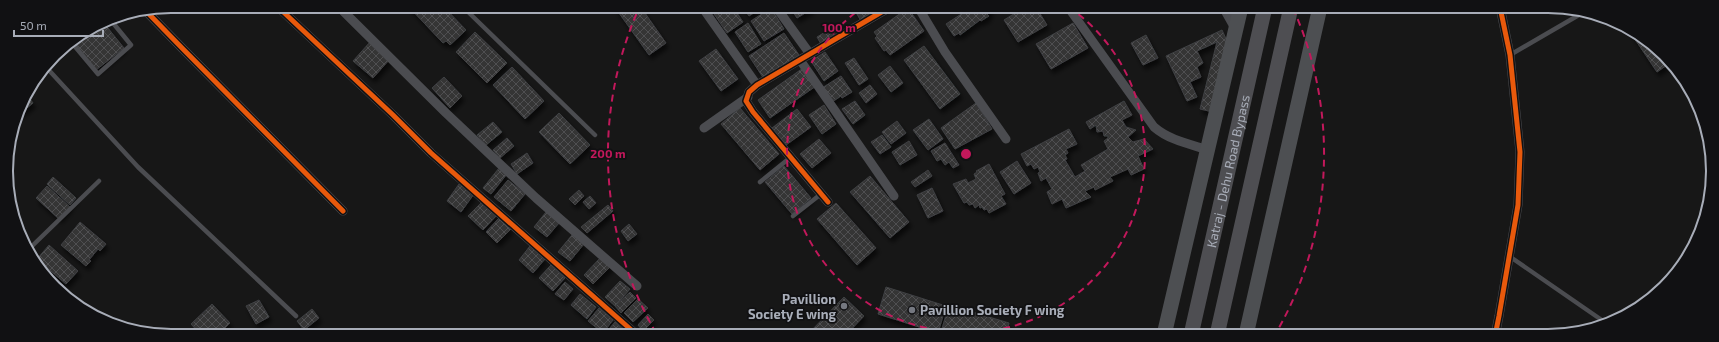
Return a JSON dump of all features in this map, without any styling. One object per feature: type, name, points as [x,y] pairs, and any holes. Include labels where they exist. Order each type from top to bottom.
[{"type":"highway","name":"Katraj - Dehu Road Bypass","points":[[1192,329],[1264,13]]},
{"type":"highway","name":"Katraj - Dehu Road Bypass","points":[[1219,329],[1290,13]]},
{"type":"main road","points":[[1165,329],[1240,13]]},
{"type":"main road","points":[[1247,329],[1319,13]]},
{"type":"street","points":[[284,13],[393,115],[431,153],[630,329]]},
{"type":"street","points":[[345,13],[446,113],[536,198],[637,286]]},
{"type":"street","points":[[707,13],[757,85]]},
{"type":"street","points":[[780,13],[810,54]]},
{"type":"street","points":[[828,202],[753,112],[746,101],[749,92],[757,85],[880,13]]},
{"type":"street","points":[[922,13],[945,52],[1006,139]]},
{"type":"street","points":[[1072,13],[1154,127],[1160,133],[1172,139],[1208,150]]},
{"type":"street","points":[[1226,13],[1236,31]]},
{"type":"street","points":[[1496,329],[1518,205],[1520,152],[1510,55],[1501,13]]},
{"type":"street","points":[[149,14],[343,211]]},
{"type":"street","points":[[800,60],[894,196]]},
{"type":"street","points":[[704,128],[748,97]]},
{"type":"lane","points":[[469,13],[595,135]]},
{"type":"lane","points":[[1510,55],[1578,16]]},
{"type":"lane","points":[[75,46],[98,74],[131,45],[113,24]]},
{"type":"lane","points":[[49,71],[138,167],[296,316]]},
{"type":"lane","points":[[760,182],[791,157]]},
{"type":"lane","points":[[32,246],[99,181]]},
{"type":"lane","points":[[793,216],[821,194]]},
{"type":"lane","points":[[1510,256],[1602,320]]},
{"type":"building","points":[[415,13],[450,13],[466,30],[450,45],[446,41],[443,43]]},
{"type":"building","points":[[619,13],[645,13],[666,43],[649,55]]},
{"type":"building","points":[[713,13],[737,13],[743,22],[727,33]]},
{"type":"building","points":[[763,13],[774,13],[784,29],[764,41],[751,21]]},
{"type":"building","points":[[794,13],[805,13],[797,18]]},
{"type":"building","points":[[856,13],[875,13],[861,21]]},
{"type":"building","points":[[901,13],[911,13],[924,31],[890,55],[886,50],[884,51],[875,38],[877,36],[874,32]]},
{"type":"building","points":[[963,13],[988,13],[987,14],[989,16],[981,21],[980,20],[960,35],[959,33],[954,36],[946,24]]},
{"type":"building","points":[[1015,13],[1040,13],[1047,25],[1018,42],[1004,20]]},
{"type":"building","points":[[748,23],[761,44],[748,52],[735,32]]},
{"type":"building","points":[[1073,23],[1088,48],[1051,69],[1036,44]]},
{"type":"building","points":[[107,27],[124,48],[96,70],[76,45],[92,34]]},
{"type":"building","points":[[830,29],[835,36],[821,44],[817,37]]},
{"type":"building","points":[[1222,30],[1227,41],[1213,112],[1200,109],[1217,42],[1197,51],[1203,63],[1197,67],[1201,77],[1190,82],[1197,97],[1187,101],[1166,56]]},
{"type":"building","points":[[475,32],[507,63],[487,83],[456,52]]},
{"type":"building","points":[[784,33],[799,55],[764,79],[749,56]]},
{"type":"building","points":[[1146,35],[1158,58],[1143,65],[1131,43]]},
{"type":"building","points":[[1635,39],[1652,52],[1666,66],[1657,72]]},
{"type":"building","points":[[370,42],[390,59],[373,78],[353,61]]},
{"type":"building","points":[[924,46],[960,94],[940,109],[904,60]]},
{"type":"building","points":[[716,49],[738,79],[721,91],[699,61]]},
{"type":"building","points":[[825,52],[838,71],[824,81],[811,61]]},
{"type":"building","points":[[854,58],[868,79],[859,85],[845,63]]},
{"type":"building","points":[[890,66],[903,83],[891,92],[878,75]]},
{"type":"building","points":[[512,67],[544,101],[525,119],[493,85]]},
{"type":"building","points":[[803,68],[816,86],[770,118],[758,100]]},
{"type":"building","points":[[841,76],[852,92],[842,98],[841,96],[832,102],[822,88]]},
{"type":"building","points":[[444,77],[462,96],[450,108],[432,88]]},
{"type":"building","points":[[870,85],[877,94],[866,103],[859,93]]},
{"type":"building","points":[[30,99],[33,103],[26,109]]},
{"type":"building","points":[[855,101],[865,115],[853,124],[842,109]]},
{"type":"building","points":[[1124,101],[1132,115],[1122,120],[1126,127],[1136,130],[1128,137],[1133,142],[1144,139],[1153,149],[1138,156],[1144,169],[1131,175],[1128,169],[1110,177],[1113,181],[1095,190],[1094,187],[1085,191],[1091,197],[1066,208],[1062,199],[1052,204],[1047,192],[1052,189],[1046,178],[1041,181],[1038,173],[1040,172],[1038,167],[1034,169],[1031,164],[1027,166],[1021,154],[1069,129],[1077,144],[1066,149],[1068,153],[1065,155],[1067,159],[1065,160],[1075,177],[1085,171],[1081,165],[1108,149],[1104,141],[1108,138],[1108,136],[1104,136],[1103,131],[1097,132],[1096,125],[1090,129],[1086,122]]},
{"type":"building","points":[[976,103],[992,129],[955,149],[941,128]]},
{"type":"building","points":[[824,105],[836,124],[822,134],[809,115]]},
{"type":"building","points":[[740,108],[779,154],[760,170],[721,124]]},
{"type":"building","points":[[797,109],[811,127],[786,145],[772,128]]},
{"type":"building","points":[[559,113],[590,145],[570,164],[539,132]]},
{"type":"building","points":[[929,119],[943,139],[928,150],[913,130]]},
{"type":"building","points":[[897,121],[906,133],[891,144],[882,132]]},
{"type":"building","points":[[493,122],[502,132],[486,145],[477,135]]},
{"type":"building","points":[[882,135],[891,147],[880,154],[871,142]]},
{"type":"building","points":[[507,138],[514,146],[500,158],[493,150]]},
{"type":"building","points":[[819,139],[831,153],[812,168],[800,154]]},
{"type":"building","points":[[909,141],[917,155],[900,165],[892,152]]},
{"type":"building","points":[[945,143],[959,165],[953,168],[949,162],[945,165],[941,159],[937,161],[931,151]]},
{"type":"building","points":[[527,153],[533,163],[517,174],[511,164]]},
{"type":"building","points":[[1017,161],[1031,183],[1014,194],[1000,172]]},
{"type":"building","points":[[989,164],[1005,194],[1001,196],[1006,204],[989,213],[987,209],[984,210],[982,207],[980,208],[979,205],[975,208],[973,204],[969,205],[967,202],[964,203],[953,184],[966,179],[968,183],[976,179],[974,174],[977,172],[976,171]]},
{"type":"building","points":[[784,166],[811,198],[792,214],[765,182]]},
{"type":"building","points":[[499,168],[507,174],[491,194],[483,188]]},
{"type":"building","points":[[928,170],[932,176],[915,187],[911,182]]},
{"type":"building","points":[[870,176],[909,222],[890,238],[850,192]]},
{"type":"building","points":[[53,177],[76,198],[70,205],[47,184]]},
{"type":"building","points":[[508,180],[525,194],[511,211],[494,197]]},
{"type":"building","points":[[459,184],[474,194],[461,212],[447,201]]},
{"type":"building","points":[[47,186],[70,207],[59,219],[36,198]]},
{"type":"building","points":[[932,188],[943,211],[928,218],[917,195]]},
{"type":"building","points":[[579,190],[584,196],[575,205],[569,199]]},
{"type":"building","points":[[590,196],[596,203],[589,209],[583,202]]},
{"type":"building","points":[[483,201],[497,215],[483,230],[468,216]]},
{"type":"building","points":[[836,203],[876,248],[857,265],[817,219]]},
{"type":"building","points":[[608,205],[613,211],[587,233],[581,227]]},
{"type":"building","points":[[546,212],[559,223],[547,237],[534,227]]},
{"type":"building","points":[[499,218],[511,229],[497,243],[486,232]]},
{"type":"building","points":[[80,222],[106,244],[100,251],[98,249],[89,260],[91,261],[86,266],[61,245]]},
{"type":"building","points":[[629,224],[637,234],[628,241],[621,231]]},
{"type":"building","points":[[572,235],[584,244],[570,261],[558,252]]},
{"type":"building","points":[[49,245],[78,271],[66,284],[45,266],[39,257]]},
{"type":"building","points":[[530,246],[545,259],[533,273],[519,260]]},
{"type":"building","points":[[601,257],[611,266],[593,284],[584,275]]},
{"type":"building","points":[[551,265],[565,278],[553,291],[539,278]]},
{"type":"building","points":[[52,275],[64,286],[59,283]]},
{"type":"building","points":[[620,281],[630,289],[615,306],[605,297]]},
{"type":"building","points":[[565,282],[573,289],[564,300],[555,294]]},
{"type":"building","name":"Pavillion Society F wing","points":[[886,287],[946,306],[939,329],[925,329],[878,314]]},
{"type":"building","points":[[630,292],[636,298],[621,313],[615,306]]},
{"type":"building","points":[[580,294],[596,307],[587,319],[571,305]]},
{"type":"building","name":"Pavillion Society E wing","points":[[844,297],[864,316],[852,329],[813,329]]},
{"type":"building","points":[[638,299],[648,308],[633,322],[624,313]]},
{"type":"building","points":[[259,300],[269,317],[256,324],[246,306]]},
{"type":"building","points":[[212,304],[230,323],[224,329],[196,329],[191,324]]},
{"type":"building","points":[[949,305],[1009,323],[1008,329],[942,329]]},
{"type":"building","points":[[599,308],[613,320],[606,329],[598,329],[588,321]]},
{"type":"building","points":[[312,309],[319,318],[305,329],[303,329],[297,321]]},
{"type":"building","points":[[648,314],[654,320],[645,329],[641,329],[638,325]]},
{"type":"building","points":[[615,322],[623,329],[609,329]]},
{"type":"cycle path","points":[[284,13],[393,115],[431,153],[630,329]]},
{"type":"cycle path","points":[[828,202],[753,112],[746,101],[749,92],[757,85],[880,13]]},
{"type":"cycle path","points":[[1496,329],[1518,205],[1520,152],[1510,55],[1501,13]]},
{"type":"cycle path","points":[[149,14],[343,211]]},
{"type":"place","name":"Pavillion Society E wing","points":[[844,306]]},
{"type":"place","name":"Pavillion Society F wing","points":[[912,310]]}]
